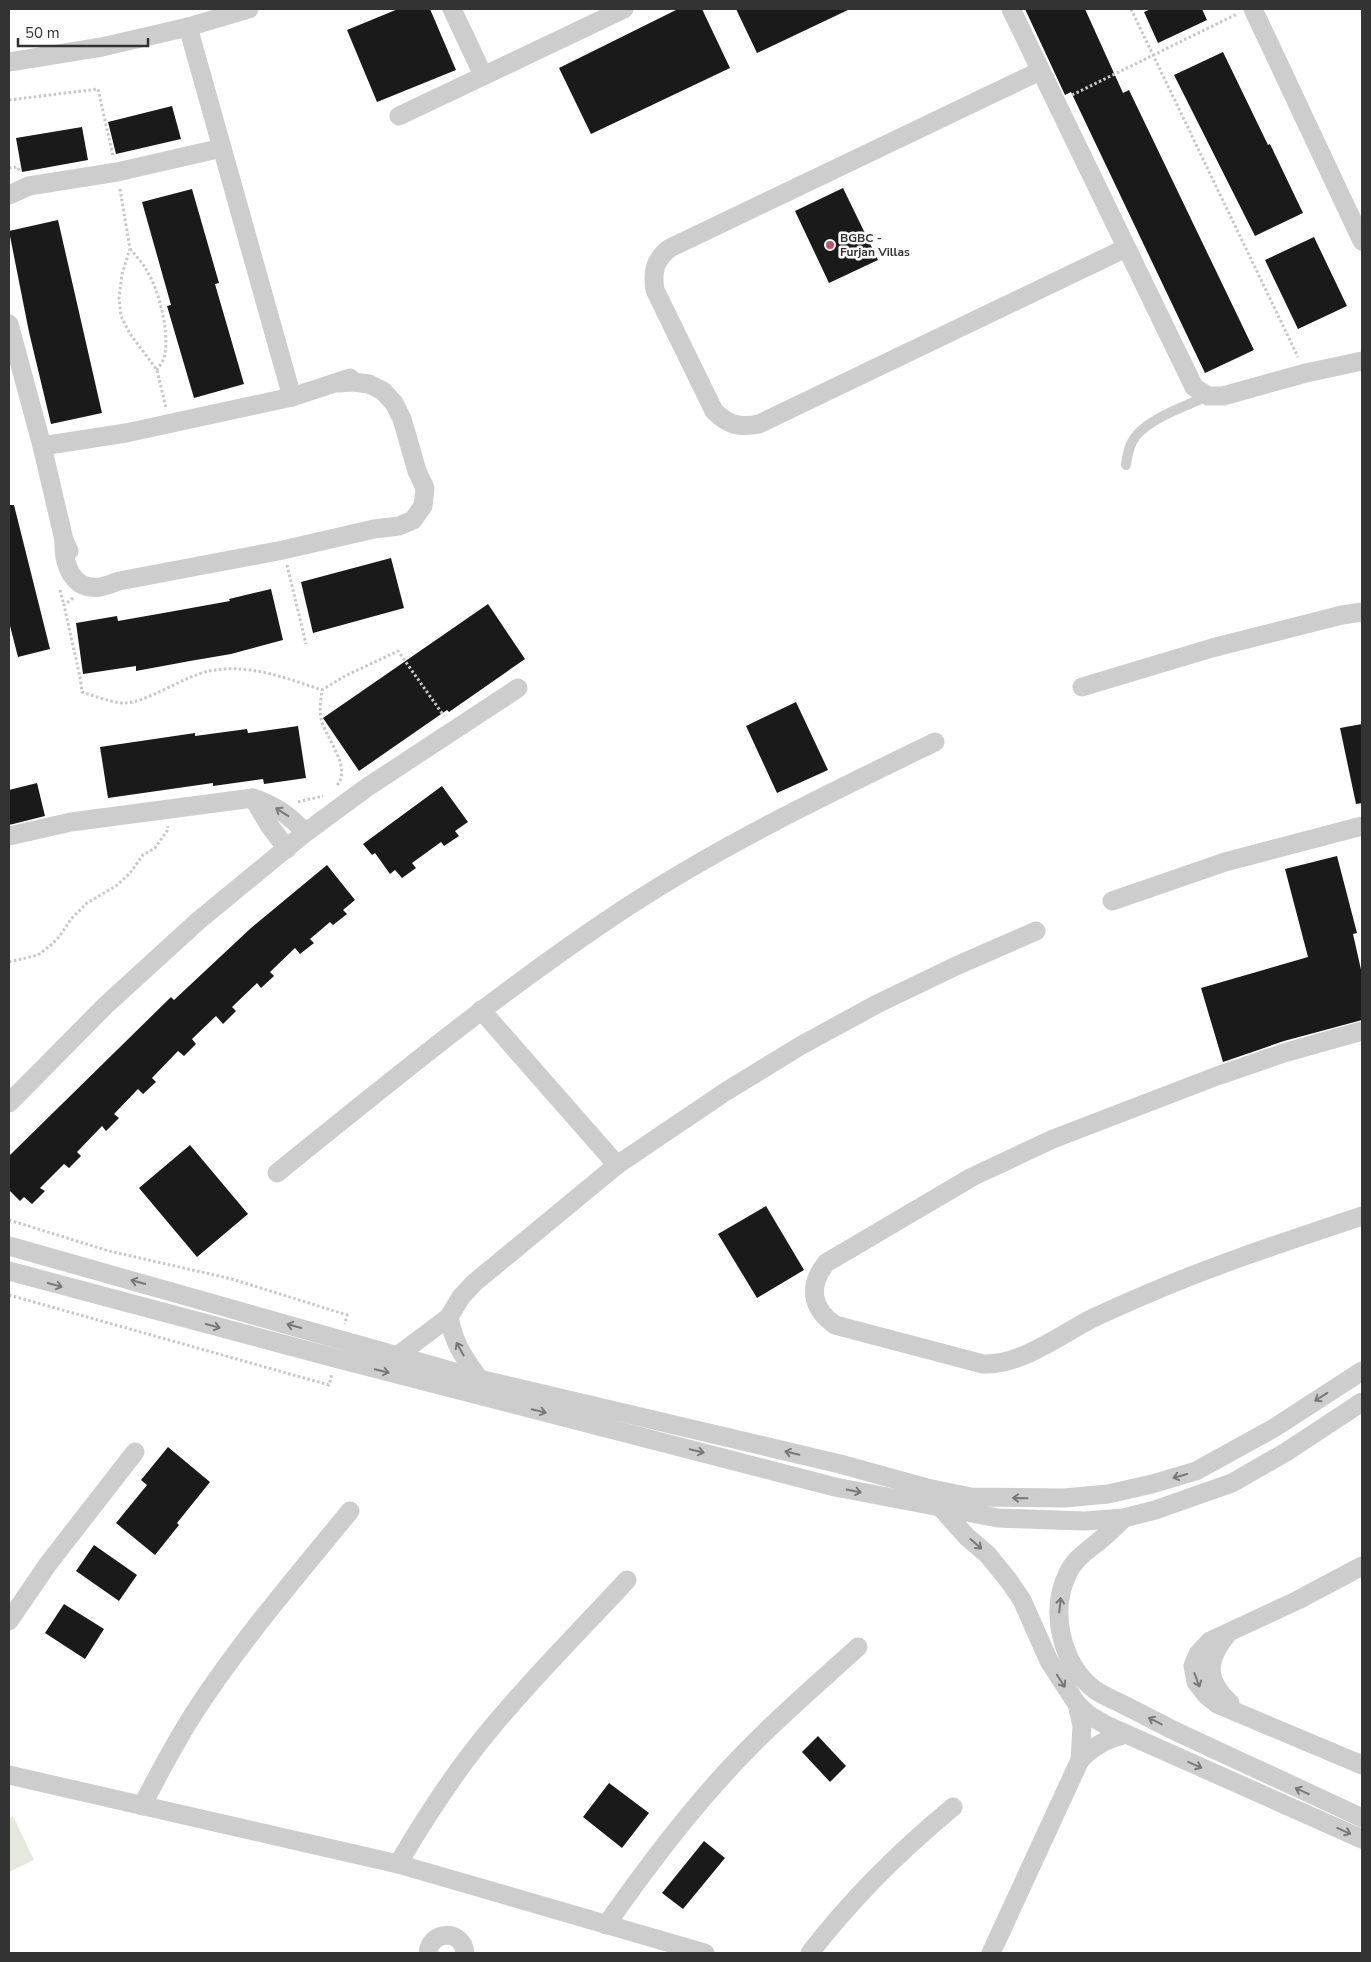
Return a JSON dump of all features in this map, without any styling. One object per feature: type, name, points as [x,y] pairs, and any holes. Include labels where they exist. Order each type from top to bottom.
[{"type":"street","points":[[9,62],[102,47],[188,27],[249,9]]},
{"type":"street","points":[[452,9],[483,75]]},
{"type":"street","points":[[399,116],[624,9]]},
{"type":"street","points":[[1011,9],[1194,387],[1208,396],[1223,396],[1306,373],[1362,361]]},
{"type":"street","points":[[1246,11],[1362,241]]},
{"type":"street","points":[[188,27],[292,397]]},
{"type":"street","points":[[1040,71],[670,248],[661,254],[655,265],[653,277],[655,290],[714,411],[723,420],[734,425],[746,426],[758,424],[1126,248]]},
{"type":"street","points":[[9,185],[29,186],[116,172],[222,148]]},
{"type":"street","points":[[9,195],[29,186]]},
{"type":"street","points":[[9,324],[42,446],[64,540],[74,563],[80,570],[95,578],[119,581],[283,550],[374,529],[397,518],[410,504],[416,487],[417,471],[402,419],[394,403],[376,387],[361,382],[339,383],[292,397],[126,433],[42,446]]},
{"type":"street","points":[[1082,687],[1212,648],[1362,612]]},
{"type":"street","points":[[12,1093],[106,1004],[198,921],[287,848],[366,788],[518,688]]},
{"type":"street","points":[[277,1173],[481,1010],[572,944],[629,906],[704,860],[780,818],[935,742]]},
{"type":"street","points":[[9,836],[71,822],[254,798],[269,803],[286,813],[306,833]]},
{"type":"street","points":[[254,798],[269,825],[287,848]]},
{"type":"street","points":[[1112,901],[1225,862],[1340,830],[1362,826]]},
{"type":"street","points":[[397,1356],[449,1317],[461,1297],[474,1282],[617,1165],[725,1092],[800,1046],[877,1004],[947,970],[1036,931]]},
{"type":"street","points":[[481,1010],[617,1165]]},
{"type":"street","points":[[1362,1031],[1287,1052],[1134,1107],[1053,1139],[972,1176],[826,1263],[817,1278],[814,1296],[818,1308],[825,1318],[835,1325],[982,1364],[994,1364],[1017,1358],[1093,1318],[1227,1261],[1362,1216]]},
{"type":"street","points":[[9,1246],[478,1379],[840,1464],[927,1488],[971,1497],[1064,1498],[1108,1494],[1196,1471],[1274,1428],[1362,1371]]},
{"type":"street","points":[[9,1271],[335,1358],[835,1487],[942,1509],[998,1518],[1085,1521],[1124,1518],[1155,1510],[1232,1483],[1286,1452],[1362,1402]]},
{"type":"street","points":[[449,1317],[452,1334],[458,1348],[478,1379]]},
{"type":"street","points":[[9,1621],[48,1564],[135,1452]]},
{"type":"street","points":[[942,1509],[966,1536],[988,1555],[1013,1587],[1022,1600],[1049,1661],[1077,1704],[1090,1715],[1106,1725],[1362,1840]]},
{"type":"street","points":[[142,1806],[167,1758],[195,1712],[259,1623],[350,1511]]},
{"type":"street","points":[[1124,1518],[1078,1559],[1068,1572],[1062,1587],[1058,1610],[1060,1628],[1072,1662],[1083,1677],[1096,1690],[1155,1721],[1255,1770],[1362,1818]]},
{"type":"street","points":[[1362,1566],[1298,1600],[1229,1633],[1216,1649],[1212,1658],[1212,1677],[1220,1694],[1242,1714],[1362,1765]]},
{"type":"street","points":[[398,1864],[451,1781],[488,1732],[627,1580]]},
{"type":"street","points":[[606,1925],[677,1829],[716,1784],[757,1740],[858,1648]]},
{"type":"street","points":[[992,1953],[1080,1760],[1082,1726],[1077,1704]]},
{"type":"street","points":[[1080,1760],[1101,1743],[1126,1734]]},
{"type":"street","points":[[9,1775],[398,1864],[705,1953]]},
{"type":"street","points":[[810,1953],[866,1886],[908,1844],[953,1807]]},
{"type":"street","points":[[428,1953],[430,1944],[435,1938],[442,1935],[456,1937],[461,1942],[464,1953]]},
{"type":"lane","points":[[1126,465],[1132,441],[1140,431],[1149,424],[1208,396]]},
{"type":"path","points":[[1131,9],[1306,373]]},
{"type":"path","points":[[1056,103],[1246,11]]},
{"type":"path","points":[[9,100],[98,89],[130,249],[122,274],[119,298],[121,316],[130,334],[157,370],[169,424]]},
{"type":"path","points":[[130,249],[147,270],[160,306],[166,337],[165,355],[157,370]]},
{"type":"path","points":[[283,550],[306,644]]},
{"type":"path","points":[[78,595],[64,605],[82,692],[124,703],[138,700],[189,677],[208,671],[228,668],[277,675],[322,690],[345,676],[398,651],[454,730]]},
{"type":"path","points":[[322,690],[321,719],[335,749],[342,774],[341,781],[336,787]]},
{"type":"path","points":[[286,813],[299,801],[306,802],[328,795]]},
{"type":"path","points":[[9,962],[26,959],[44,951],[59,937],[71,919],[87,903],[116,886],[130,873],[143,855],[155,848],[167,831],[172,808]]},
{"type":"path","points":[[9,1220],[109,1251],[232,1279],[347,1316],[341,1339]]},
{"type":"path","points":[[9,1296],[329,1385],[335,1358]]},
{"type":"shaded area","points":[[13,1816],[34,1860],[9,1872],[9,1819]]},
{"type":"building","points":[[398,9],[430,9],[456,70],[377,102],[347,30]]},
{"type":"building","points":[[678,9],[702,9],[730,68],[591,134],[559,68]]},
{"type":"building","points":[[736,9],[850,9],[757,53]]},
{"type":"building","points":[[1025,9],[1085,9],[1123,93],[1129,90],[1254,350],[1205,373],[1071,92],[1065,95]]},
{"type":"building","points":[[1151,9],[1202,9],[1207,20],[1158,43],[1144,12]]},
{"type":"building","points":[[1223,52],[1303,213],[1255,236],[1174,75]]},
{"type":"building","points":[[172,106],[181,139],[116,154],[108,122]]},
{"type":"building","points":[[82,127],[88,160],[22,172],[16,138]]},
{"type":"building","points":[[843,188],[878,260],[829,283],[795,211]]},
{"type":"building","points":[[192,189],[219,283],[215,284],[244,384],[194,398],[167,306],[171,305],[142,202]]},
{"type":"building","points":[[58,220],[102,413],[51,424],[29,332],[9,231]]},
{"type":"building","points":[[1314,237],[1347,306],[1298,329],[1265,260]]},
{"type":"building","points":[[9,505],[14,505],[50,649],[18,657],[9,622]]},
{"type":"building","points":[[391,558],[404,608],[313,633],[301,582]]},
{"type":"building","points":[[271,589],[283,640],[231,654],[136,671],[136,666],[83,674],[76,623],[117,616],[118,621],[230,601],[229,599]]},
{"type":"building","points":[[488,604],[525,659],[359,771],[323,718]]},
{"type":"building","points":[[796,702],[828,770],[777,793],[746,726]]},
{"type":"building","points":[[1362,724],[1362,803],[1356,804],[1340,728]]},
{"type":"building","points":[[298,726],[306,778],[264,784],[263,779],[213,786],[213,783],[108,798],[100,747],[195,733],[195,736],[247,729],[248,733]]},
{"type":"building","points":[[37,783],[45,816],[9,825],[9,790]]},
{"type":"building","points":[[442,786],[468,822],[455,831],[459,836],[444,846],[441,842],[412,863],[416,868],[402,878],[395,870],[390,874],[375,853],[372,855],[363,844]]},
{"type":"building","points":[[1337,856],[1357,933],[1353,934],[1362,974],[1362,1020],[1284,1041],[1223,1062],[1201,988],[1308,957],[1285,869]]},
{"type":"building","points":[[327,865],[355,900],[343,910],[347,914],[333,925],[330,922],[310,939],[314,943],[300,954],[295,948],[270,972],[274,976],[261,988],[257,983],[232,1007],[236,1011],[223,1024],[216,1016],[192,1039],[196,1044],[184,1056],[178,1051],[152,1078],[156,1082],[143,1094],[138,1089],[114,1114],[119,1118],[106,1131],[102,1126],[77,1152],[81,1156],[69,1168],[64,1164],[40,1188],[45,1191],[32,1204],[24,1197],[20,1201],[9,1190],[9,1156],[171,997],[174,1000],[251,928]]},
{"type":"building","points":[[190,1145],[248,1214],[197,1257],[139,1188]]},
{"type":"building","points":[[766,1206],[804,1270],[757,1298],[718,1234]]},
{"type":"building","points":[[168,1447],[210,1482],[177,1523],[179,1525],[155,1555],[116,1523],[147,1485],[141,1480]]},
{"type":"building","points":[[94,1545],[137,1575],[119,1601],[76,1571]]},
{"type":"building","points":[[64,1604],[104,1629],[85,1659],[45,1633]]},
{"type":"building","points":[[818,1736],[846,1766],[830,1782],[802,1752]]},
{"type":"building","points":[[609,1783],[649,1813],[622,1848],[583,1817]]},
{"type":"building","points":[[704,1841],[725,1858],[683,1909],[662,1893]]},
{"type":"place","name":"BGBC - Furjan Villas","points":[[830,245]]}]
